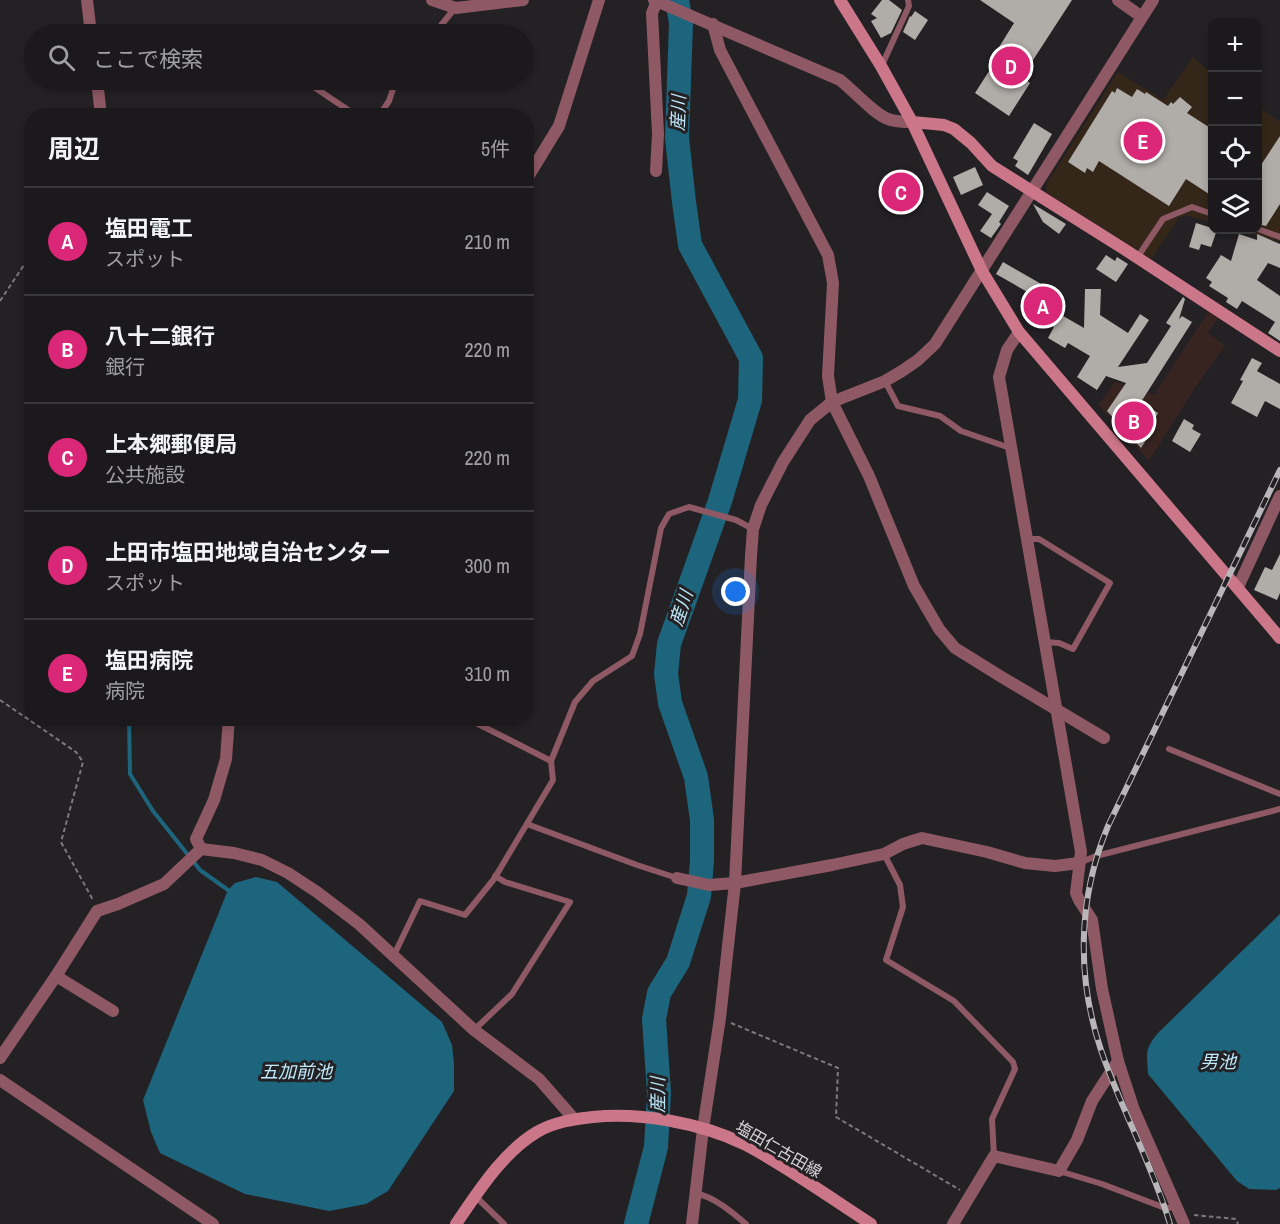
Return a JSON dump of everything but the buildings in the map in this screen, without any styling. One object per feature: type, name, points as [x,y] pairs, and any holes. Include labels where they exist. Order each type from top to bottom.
[{"type":"street","points":[[87,0],[90,24]]},
{"type":"street","points":[[432,0],[456,8],[523,0]]},
{"type":"street","points":[[534,167],[559,126],[599,0]]},
{"type":"street","points":[[840,0],[882,66],[912,122],[982,271],[1019,332],[1280,638]]},
{"type":"street","points":[[1118,0],[1142,17]]},
{"type":"street","points":[[692,1224],[703,1129],[720,1018],[735,883],[753,529],[761,505],[783,462],[810,420],[832,402],[902,372],[935,344],[1153,0]]},
{"type":"street","points":[[656,171],[658,134],[652,13],[657,1],[840,80],[878,114],[888,119],[944,125],[954,129],[993,166],[1280,351]]},
{"type":"street","points":[[708,23],[828,255],[833,283],[828,376],[832,402],[869,476],[914,586],[939,629],[955,648],[1104,738]]},
{"type":"street","points":[[98,90],[100,108]]},
{"type":"street","points":[[1019,332],[1007,350],[999,378],[1081,852],[1076,893],[1092,920],[1102,989],[1118,1061],[1134,1110],[1180,1215]]},
{"type":"street","points":[[1238,587],[1276,515],[1280,496]]},
{"type":"street","points":[[201,849],[196,838],[214,800],[226,759],[228,726]]},
{"type":"street","points":[[677,878],[709,885],[735,883],[884,854],[903,844],[922,838],[1025,863],[1055,866],[1079,863]]},
{"type":"street","points":[[0,1058],[97,911],[164,884],[201,849]]},
{"type":"street","points":[[201,849],[234,853],[262,860],[288,873],[317,892],[394,955],[474,1029],[539,1079],[574,1119]]},
{"type":"street","points":[[56,976],[113,1011]]},
{"type":"street","points":[[953,1224],[994,1156],[1059,1172],[1077,1140],[1092,1101],[1118,1061]]},
{"type":"street","points":[[0,1080],[213,1224]]},
{"type":"street","name":"塩田仁古田線","points":[[456,1224],[495,1171],[517,1147],[537,1132],[574,1119],[628,1116],[653,1118],[703,1129],[753,1149],[871,1224]]},
{"type":"lane","points":[[882,66],[909,6],[908,0]]},
{"type":"lane","points":[[442,24],[456,8]]},
{"type":"lane","points":[[318,90],[345,108]]},
{"type":"lane","points":[[384,108],[392,90]]},
{"type":"lane","points":[[1137,258],[1163,219],[1192,207],[1208,213]]},
{"type":"lane","points":[[1262,231],[1280,237]]},
{"type":"lane","points":[[885,381],[898,406],[940,416],[960,430],[1011,448]]},
{"type":"lane","points":[[394,955],[420,901],[465,915],[495,876],[553,780],[551,760],[575,702],[593,681],[632,656],[640,634],[661,528],[669,514],[689,507],[736,520],[753,529]]},
{"type":"lane","points":[[1027,539],[1039,539],[1110,583],[1073,648],[1059,643],[1045,642]]},
{"type":"lane","points":[[482,726],[551,760]]},
{"type":"lane","points":[[1169,749],[1280,794]]},
{"type":"lane","points":[[1079,863],[1096,856],[1280,809]]},
{"type":"lane","points":[[527,824],[677,878]]},
{"type":"lane","points":[[884,854],[900,885],[903,907],[886,960],[954,1001],[1013,1062],[1015,1069],[992,1119],[994,1156]]},
{"type":"lane","points":[[474,1029],[512,994],[570,902],[505,882],[495,876]]},
{"type":"lane","points":[[1059,1172],[1102,1184],[1180,1215]]},
{"type":"lane","points":[[697,1194],[705,1195],[746,1224]]},
{"type":"lane","points":[[475,1196],[504,1224]]},
{"type":"path","points":[[0,301],[24,265]]},
{"type":"path","points":[[0,700],[24,716]]},
{"type":"path","points":[[38,726],[76,752],[83,762],[61,842],[96,904],[97,911]]},
{"type":"path","points":[[720,1018],[838,1068],[836,1117],[970,1196]]},
{"type":"path","points":[[1180,1215],[1236,1219],[1238,1224]]},
{"type":"shaded area","points":[[1193,57],[1208,70],[1208,222],[1186,215],[1179,218],[1151,259],[1046,192],[1047,183],[1118,72],[1163,100]]},
{"type":"shaded area","points":[[1262,109],[1280,122],[1280,242],[1251,234],[1262,234]]},
{"type":"shaded area","points":[[1208,312],[1218,318],[1208,333],[1225,346],[1196,386],[1149,461],[1098,405],[1115,382],[1154,395]]},
{"type":"water","name":"五加前池","points":[[256,877],[277,882],[442,1022],[452,1045],[454,1091],[388,1191],[366,1204],[329,1211],[245,1194],[160,1153],[151,1132],[143,1100],[228,890],[235,883]]},
{"type":"water","name":"男池","points":[[1280,914],[1280,1188],[1276,1190],[1249,1189],[1237,1181],[1148,1074],[1147,1052],[1158,1033]]},
{"type":"waterway","name":"産川","points":[[636,1224],[656,1147],[659,1093],[654,1019],[659,993],[678,962],[699,896],[702,861],[702,820],[696,777],[670,703],[666,674],[669,644],[720,501],[750,400],[751,358],[690,245],[677,138],[681,23],[677,0]]},
{"type":"waterway","points":[[129,726],[130,774],[153,811],[200,870],[228,890]]},
{"type":"railway","points":[[1170,1224],[1109,1072],[1093,1022],[1084,966],[1086,909],[1098,853],[1108,826],[1280,470]]},
{"type":"place","name":"上田市塩田地域自治センター","points":[[1011,66]]},
{"type":"place","name":"塩田病院","points":[[1143,141]]},
{"type":"place","name":"上本郷郵便局","points":[[901,192]]},
{"type":"place","name":"塩田電工","points":[[1043,306]]},
{"type":"place","name":"八十二銀行","points":[[1134,421]]}]
